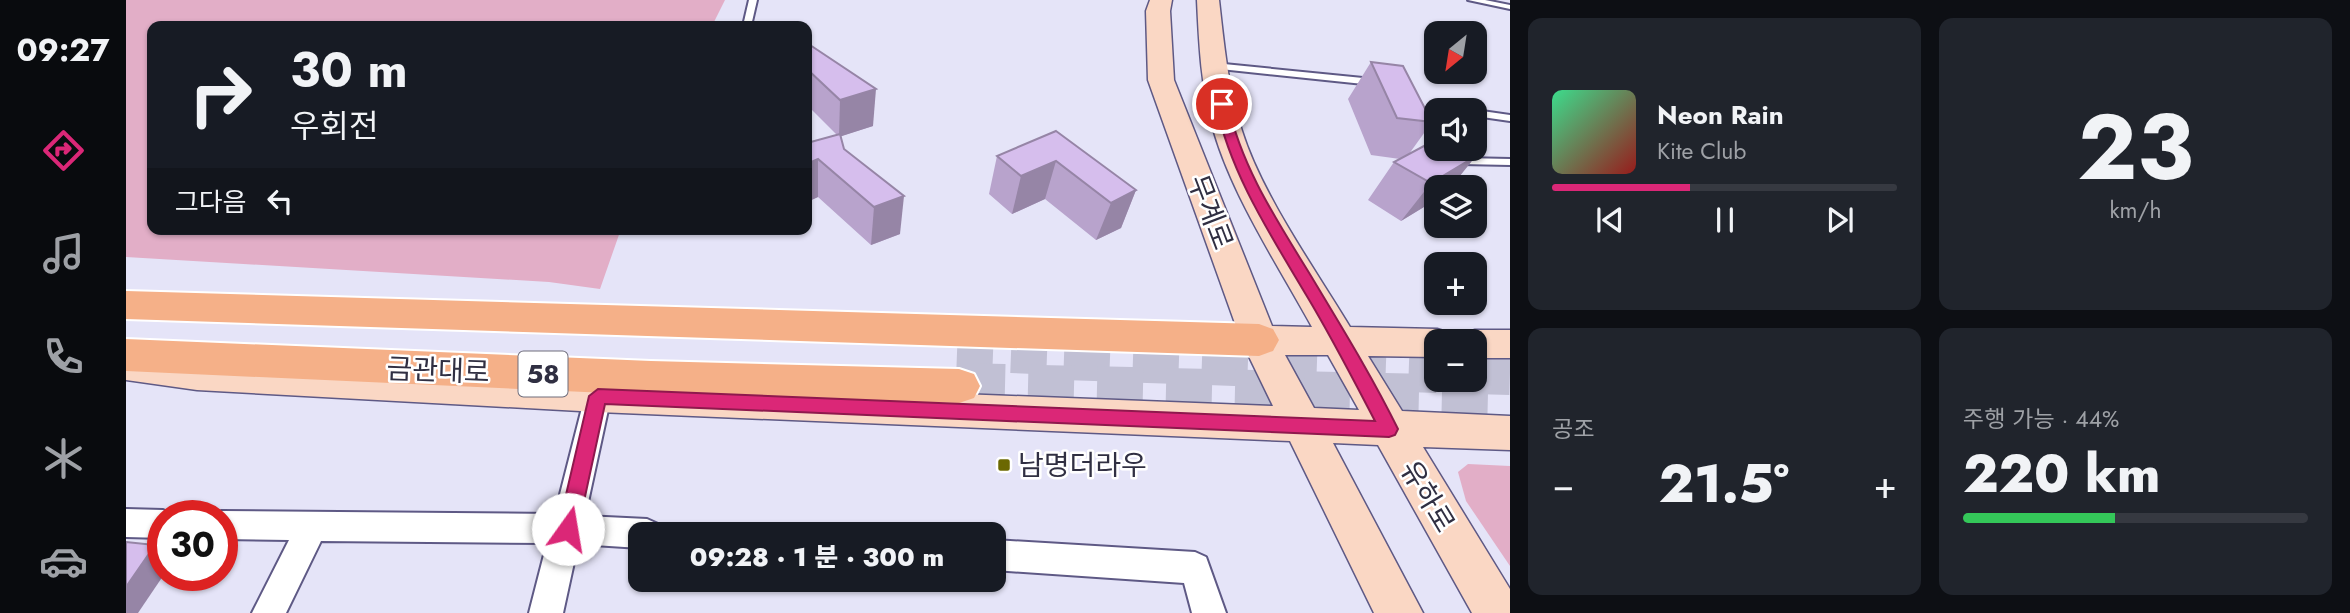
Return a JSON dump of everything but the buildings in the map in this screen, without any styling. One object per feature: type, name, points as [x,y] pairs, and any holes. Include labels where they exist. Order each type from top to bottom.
[{"type":"main road","name":"무계로","points":[[1161,0],[1158,11],[1161,80],[1259,340]]},
{"type":"main road","name":"무계로","points":[[1209,0],[1213,66],[1228,133],[1263,210],[1342,341]]},
{"type":"main road","points":[[126,305],[1424,343]]},
{"type":"main road","name":"금관대로","points":[[126,329],[958,370],[651,378],[126,355]]},
{"type":"main road","points":[[1259,340],[1399,613]]},
{"type":"main road","name":"유하로","points":[[1342,341],[1389,429],[1497,613]]},
{"type":"main road","points":[[1487,344],[1510,344]]},
{"type":"main road","points":[[126,365],[197,375],[598,396],[1510,433]]},
{"type":"street","points":[[546,613],[598,396]]},
{"type":"street","points":[[126,523],[147,524]]},
{"type":"street","points":[[238,526],[568,529],[628,533]]},
{"type":"street","points":[[269,613],[311,528]]},
{"type":"street","points":[[1006,556],[1195,568],[1209,613]]},
{"type":"lane","points":[[748,21],[753,0]]},
{"type":"lane","points":[[1472,0],[1510,6]]},
{"type":"lane","points":[[1213,66],[1383,83]]},
{"type":"lane","points":[[1412,103],[1424,117]]},
{"type":"lane","points":[[1487,115],[1510,118]]},
{"type":"lane","points":[[1461,161],[1510,162]]},
{"type":"shaded area","points":[[126,0],[725,0],[714,21],[147,21],[147,235],[619,235],[600,289],[549,282],[126,257]]},
{"type":"shaded area","points":[[1468,464],[1510,466],[1510,566],[1466,501],[1458,472]]},
{"type":"tunnel","points":[[957,353],[1114,359]]},
{"type":"tunnel","points":[[1064,357],[1424,370]]},
{"type":"tunnel","points":[[1487,371],[1510,372]]},
{"type":"tunnel","points":[[959,386],[1510,399]]},
{"type":"place","name":"남명더라우","points":[[1004,465]]},
{"type":"route","points":[[568,529],[598,396],[1389,429],[1342,341],[1263,210],[1228,133],[1222,104]]}]
